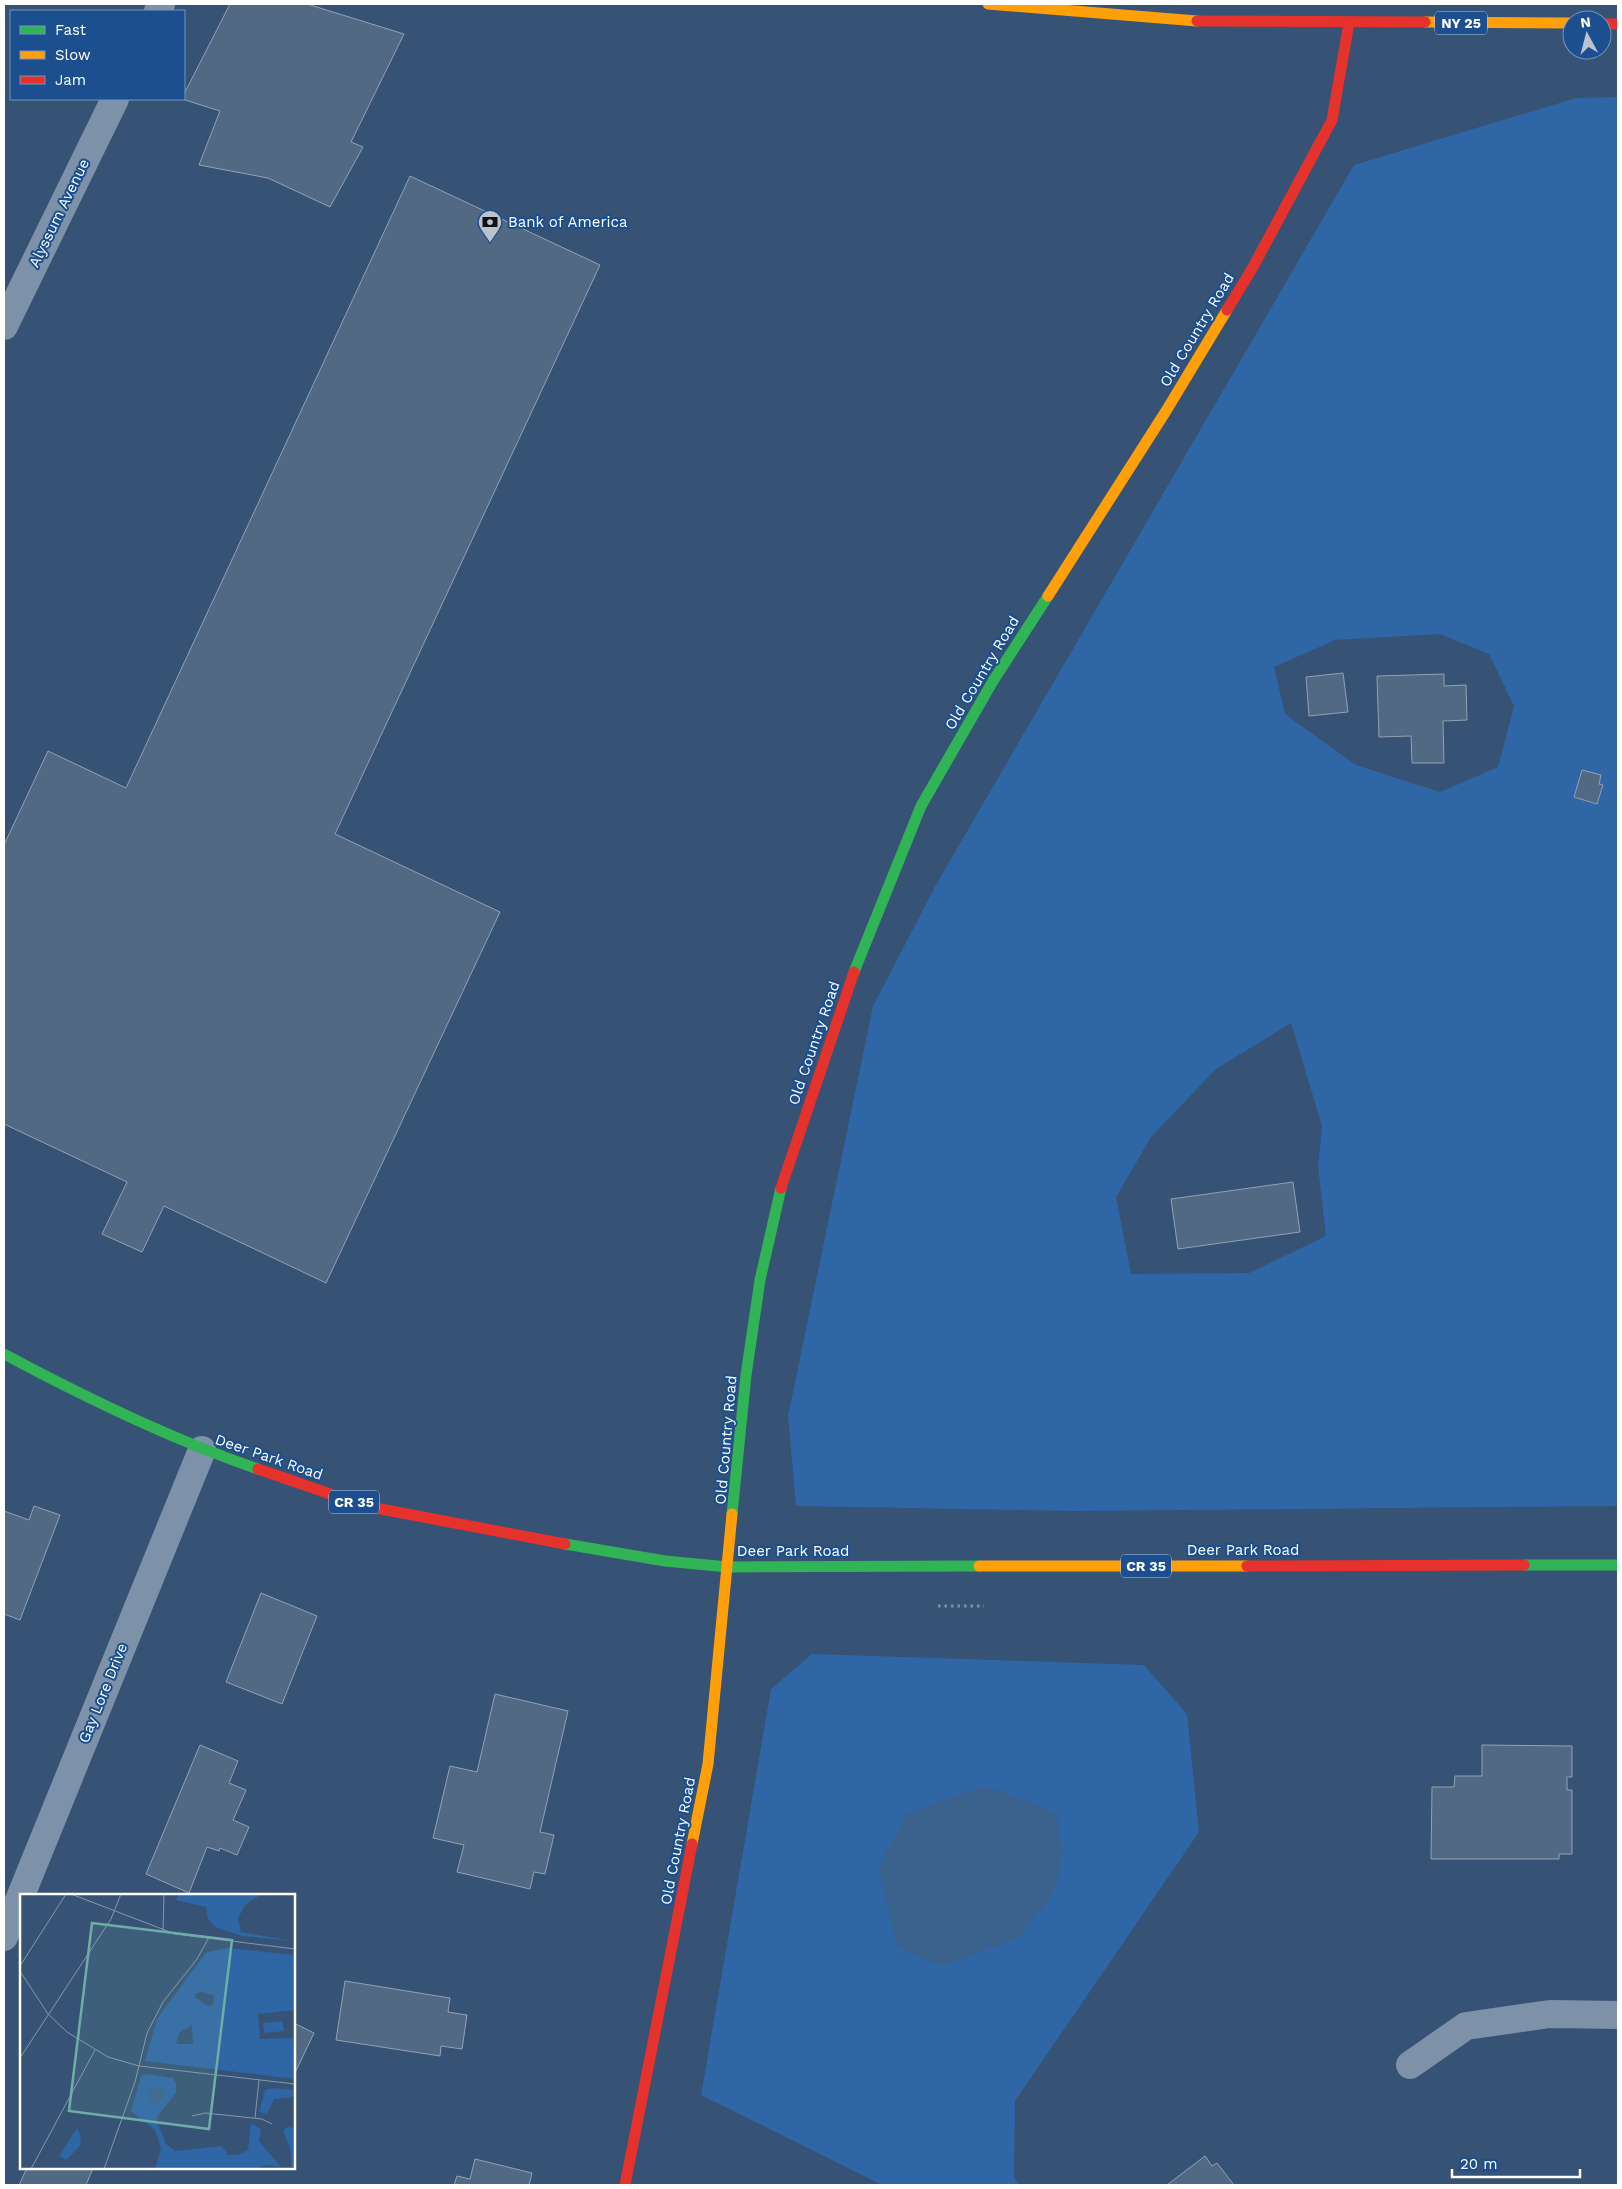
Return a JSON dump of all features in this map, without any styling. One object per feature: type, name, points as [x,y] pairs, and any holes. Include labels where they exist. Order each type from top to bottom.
[{"type":"main road","name":"NY 25","points":[[988,4],[1192,21],[1562,24]]},
{"type":"main road","name":"Old Country Road","points":[[625,2185],[708,1764],[746,1375],[760,1280],[784,1176],[862,949],[921,806],[993,681],[1166,411],[1253,267],[1332,120],[1349,23]]},
{"type":"main road","name":"Deer Park Road","points":[[4,1354],[80,1395],[202,1450],[365,1506],[584,1548],[665,1561],[728,1566],[1618,1565]]},
{"type":"street","name":"Alyssum Avenue","points":[[4,326],[115,100]]},
{"type":"street","name":"Gay Lore Drive","points":[[21,1894],[202,1450]]},
{"type":"street","name":"Gay Lore Drive","points":[[4,1937],[20,1898]]},
{"type":"street","points":[[1410,2065],[1466,2026],[1550,2014],[1618,2015]]},
{"type":"shaded area","points":[[1618,97],[1618,1506],[1072,1511],[796,1506],[788,1416],[873,1006],[937,883],[1354,165],[1576,98]],"holes":[[[1440,634],[1489,654],[1514,706],[1498,767],[1440,792],[1356,765],[1285,714],[1274,667],[1335,640]],[[1291,1023],[1322,1126],[1318,1166],[1326,1236],[1249,1273],[1131,1274],[1116,1197],[1151,1137],[1216,1069]]]},
{"type":"shaded area","points":[[812,1654],[1144,1665],[1187,1714],[1199,1832],[1015,2101],[1014,2177],[1019,2185],[882,2185],[701,2095],[771,1689]]},
{"type":"shaded area","points":[[985,1786],[1056,1812],[1063,1853],[1053,1895],[1018,1938],[943,1966],[898,1948],[878,1868],[907,1813]]},
{"type":"building","points":[[230,4],[307,4],[404,34],[351,142],[363,147],[330,207],[268,178],[199,165],[220,111],[185,100],[185,92]]},
{"type":"building","points":[[410,176],[600,265],[335,834],[500,912],[326,1283],[164,1206],[142,1252],[102,1234],[127,1182],[4,1124],[4,845],[48,751],[126,788]]},
{"type":"building","points":[[1343,673],[1348,712],[1309,716],[1306,677]]},
{"type":"building","points":[[1444,674],[1444,686],[1466,685],[1467,720],[1443,721],[1444,763],[1412,763],[1411,736],[1379,737],[1377,676]]},
{"type":"building","points":[[1582,770],[1601,775],[1599,784],[1603,785],[1597,804],[1574,797]]},
{"type":"building","points":[[1293,1182],[1300,1232],[1178,1249],[1171,1199]]},
{"type":"building","points":[[34,1506],[60,1515],[20,1620],[4,1614],[4,1511],[29,1520]]},
{"type":"building","points":[[261,1593],[317,1616],[282,1704],[226,1682]]},
{"type":"building","points":[[495,1694],[568,1711],[540,1832],[554,1835],[545,1874],[534,1872],[530,1889],[457,1872],[464,1845],[433,1838],[450,1766],[477,1772]]},
{"type":"building","points":[[200,1745],[238,1761],[229,1783],[246,1790],[233,1820],[249,1827],[237,1855],[220,1848],[219,1851],[207,1847],[189,1893],[146,1874]]},
{"type":"building","points":[[1482,1745],[1572,1746],[1572,1777],[1567,1777],[1567,1790],[1572,1790],[1572,1854],[1559,1854],[1559,1859],[1431,1859],[1432,1787],[1454,1787],[1455,1776],[1482,1776]]},
{"type":"building","points":[[345,1981],[450,1998],[448,2012],[467,2015],[462,2049],[441,2046],[440,2056],[336,2040]]},
{"type":"building","points":[[295,2024],[314,2033],[295,2073]]},
{"type":"building","points":[[1205,2156],[1212,2166],[1217,2163],[1234,2185],[1167,2185]]},
{"type":"building","points":[[475,2159],[532,2173],[529,2185],[454,2185],[457,2176],[470,2179]]},
{"type":"building","points":[[27,2169],[93,2169],[86,2185],[19,2185]]},
{"type":"traffic: fast","points":[[854,972],[921,806],[993,681],[1048,596]]},
{"type":"traffic: fast","points":[[732,1514],[746,1375],[760,1280],[781,1188]]},
{"type":"traffic: fast","points":[[4,1354],[129,1417],[193,1445],[258,1469]]},
{"type":"traffic: fast","points":[[565,1544],[665,1561],[728,1567],[979,1566]]},
{"type":"traffic: fast","points":[[1524,1565],[1618,1565]]},
{"type":"traffic: slow","points":[[988,4],[1197,21]]},
{"type":"traffic: slow","points":[[1425,22],[1562,23]]},
{"type":"traffic: slow","points":[[1048,596],[1166,411],[1227,310]]},
{"type":"traffic: slow","points":[[692,1844],[708,1764],[732,1514]]},
{"type":"traffic: slow","points":[[979,1566],[1247,1566]]},
{"type":"traffic: jam","points":[[1197,21],[1425,22]]},
{"type":"traffic: jam","points":[[1227,310],[1253,267],[1332,120],[1349,23]]},
{"type":"traffic: jam","points":[[1612,24],[1618,24]]},
{"type":"traffic: jam","points":[[781,1188],[854,972]]},
{"type":"traffic: jam","points":[[258,1469],[365,1506],[565,1544]]},
{"type":"traffic: jam","points":[[1247,1566],[1524,1565]]},
{"type":"traffic: jam","points":[[625,2185],[692,1844]]},
{"type":"place","name":"Bank of America","points":[[490,243]]}]
